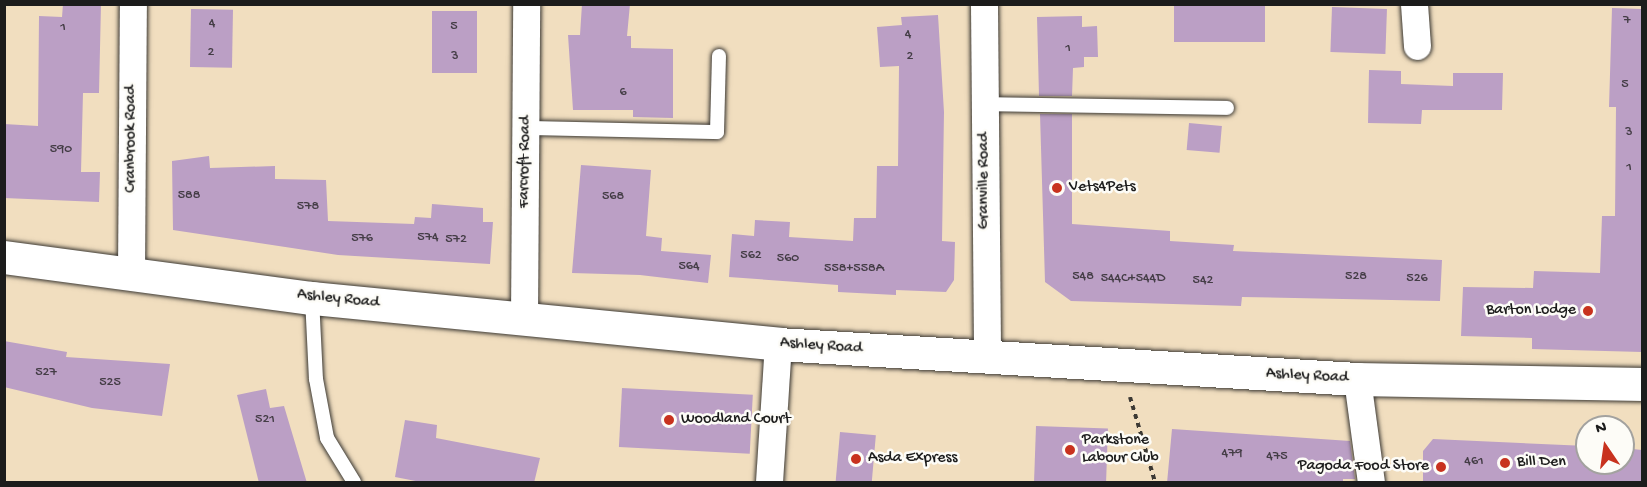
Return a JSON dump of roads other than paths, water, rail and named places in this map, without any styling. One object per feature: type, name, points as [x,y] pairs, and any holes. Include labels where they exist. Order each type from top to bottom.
[{"type":"main road","name":"Ashley Road","points":[[4,257],[312,298],[778,344],[1126,367],[1357,379],[1642,384]]},
{"type":"street","name":"Cranbrook Road","points":[[131,274],[133,4]]},
{"type":"street","name":"Farcroft Road","points":[[524,320],[526,4]]},
{"type":"street","name":"Granville Road","points":[[984,4],[987,358]]},
{"type":"street","points":[[1414,4],[1417,46]]},
{"type":"street","points":[[769,483],[778,344]]},
{"type":"street","points":[[1357,379],[1371,483]]},
{"type":"lane","points":[[526,128],[717,132],[718,56]]},
{"type":"lane","points":[[984,104],[1227,108]]},
{"type":"lane","points":[[312,298],[316,379],[327,438],[354,483]]},
{"type":"place","name":"Vets4Pets","points":[[1057,188]]},
{"type":"place","name":"Barton Lodge","points":[[1588,311]]},
{"type":"place","name":"Woodland Court","points":[[669,420]]},
{"type":"place","name":"Parkstone Labour Club","points":[[1070,450]]},
{"type":"place","name":"Asda Express","points":[[856,459]]},
{"type":"place","name":"Bill Den","points":[[1505,463]]},
{"type":"place","name":"Pagoda Food Store","points":[[1441,467]]}]
